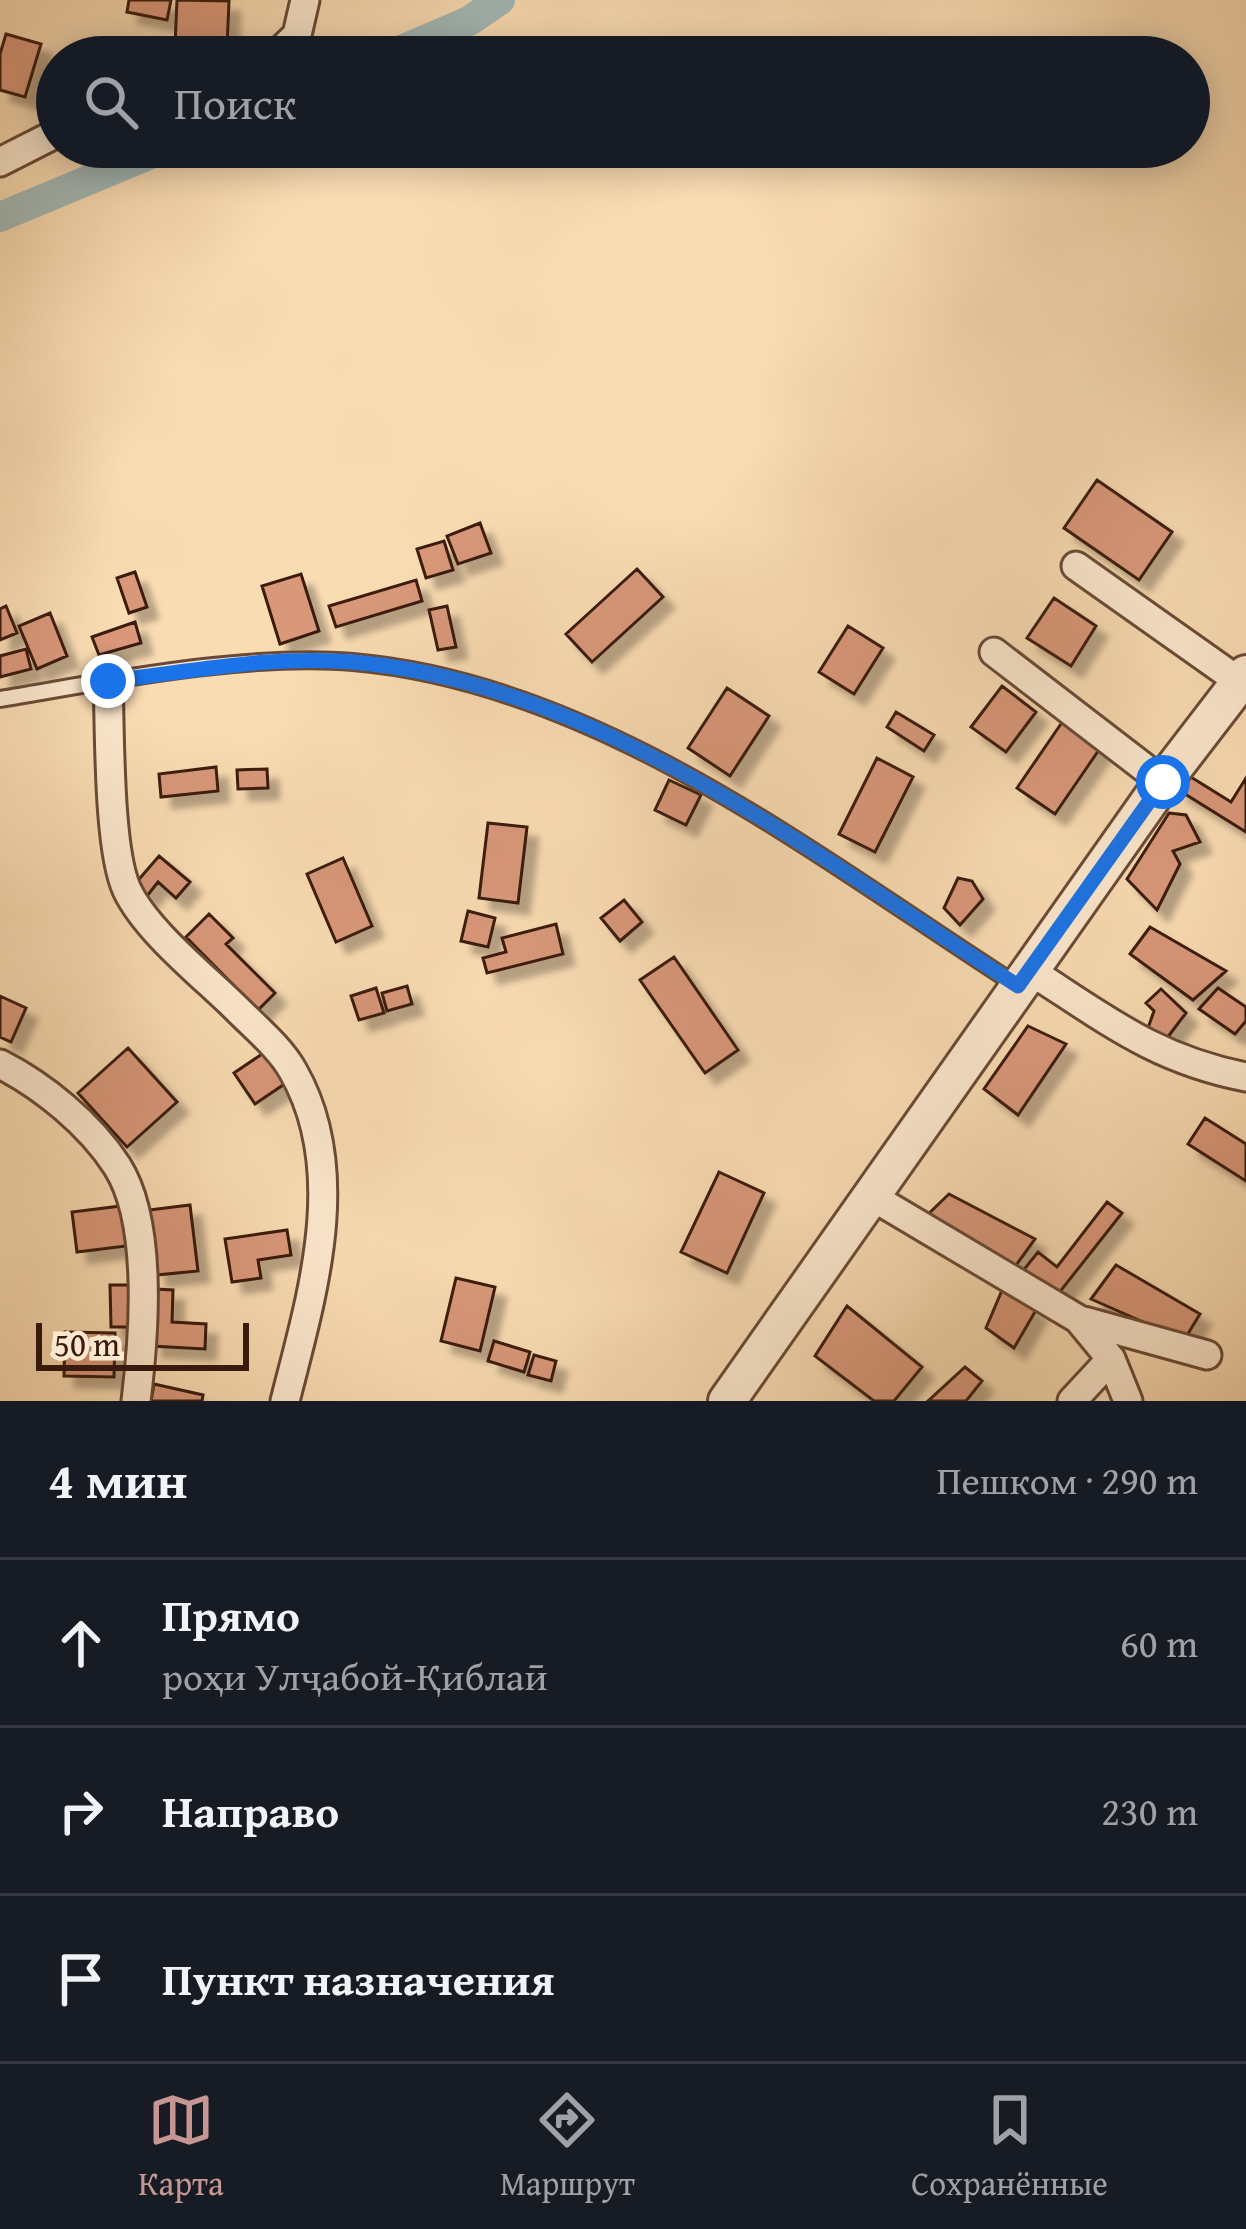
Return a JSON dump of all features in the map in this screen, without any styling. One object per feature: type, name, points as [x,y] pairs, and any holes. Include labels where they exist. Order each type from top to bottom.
[{"type":"street","points":[[296,36],[305,0]]},
{"type":"street","points":[[0,162],[36,144]]},
{"type":"street","points":[[727,1401],[1023,978],[1243,678],[1076,566]]},
{"type":"street","points":[[994,652],[1163,782]]},
{"type":"street","points":[[108,681],[118,853],[127,891],[143,915],[253,1024],[293,1072],[316,1140],[322,1224],[310,1302],[285,1401]]},
{"type":"street","points":[[1023,978],[1198,1068],[1246,1077]]},
{"type":"street","points":[[0,1064],[29,1078],[79,1122],[117,1166],[133,1203],[142,1263],[136,1401]]},
{"type":"street","points":[[871,1196],[1078,1319],[1207,1355]]},
{"type":"street","points":[[1078,1319],[1111,1359],[1128,1401]]},
{"type":"street","points":[[1072,1401],[1111,1359]]},
{"type":"lane","points":[[0,699],[286,660],[409,668],[472,685],[558,716],[687,773],[1023,978]]},
{"type":"building","points":[[129,0],[171,0],[167,20],[127,12]]},
{"type":"building","points":[[177,0],[229,1],[228,36],[175,36]]},
{"type":"building","points":[[6,34],[36,43],[25,97],[0,90],[0,54]]},
{"type":"building","points":[[1097,480],[1172,532],[1139,580],[1064,528]]},
{"type":"building","points":[[480,523],[491,553],[458,564],[447,536]]},
{"type":"building","points":[[444,541],[453,570],[426,578],[417,549]]},
{"type":"building","points":[[637,569],[663,597],[592,662],[566,634]]},
{"type":"building","points":[[135,572],[147,607],[129,613],[117,578]]},
{"type":"building","points":[[301,574],[319,631],[280,644],[262,586]]},
{"type":"building","points":[[416,580],[422,601],[336,627],[329,606]]},
{"type":"building","points":[[1054,598],[1096,626],[1071,666],[1027,638]]},
{"type":"building","points":[[6,606],[17,633],[0,640],[0,609]]},
{"type":"building","points":[[447,606],[456,647],[438,650],[429,610]]},
{"type":"building","points":[[50,613],[67,656],[37,669],[19,626]]},
{"type":"building","points":[[135,622],[141,643],[99,655],[92,637]]},
{"type":"building","points":[[848,626],[883,648],[854,694],[819,672]]},
{"type":"building","points":[[26,649],[31,669],[0,677],[0,656]]},
{"type":"building","points":[[1002,686],[1036,712],[1006,752],[971,727]]},
{"type":"building","points":[[727,688],[769,716],[730,776],[688,748]]},
{"type":"building","points":[[896,712],[934,735],[924,751],[887,727]]},
{"type":"building","points":[[1065,718],[1103,744],[1055,814],[1017,788]]},
{"type":"building","points":[[877,758],[913,777],[875,852],[839,834]]},
{"type":"building","points":[[216,767],[218,791],[161,797],[159,774]]},
{"type":"building","points":[[267,769],[268,788],[238,789],[237,770]]},
{"type":"building","points":[[1186,774],[1231,802],[1246,778],[1246,832],[1177,789]]},
{"type":"building","points":[[669,780],[701,795],[686,825],[655,810]]},
{"type":"building","points":[[1169,813],[1186,815],[1200,842],[1173,851],[1180,864],[1157,910],[1127,879]]},
{"type":"building","points":[[488,823],[527,827],[518,903],[479,898]]},
{"type":"building","points":[[159,856],[190,882],[176,898],[158,882],[147,896],[134,885]]},
{"type":"building","points":[[343,858],[372,926],[336,942],[307,874]]},
{"type":"building","points":[[958,878],[972,881],[983,899],[960,925],[944,908]]},
{"type":"building","points":[[624,900],[642,922],[620,941],[601,918]]},
{"type":"building","points":[[468,911],[495,918],[488,947],[461,941]]},
{"type":"building","points":[[209,914],[233,938],[226,944],[275,993],[258,1010],[186,937]]},
{"type":"building","points":[[556,924],[563,954],[487,973],[483,958],[506,952],[502,938]]},
{"type":"building","points":[[1150,927],[1226,971],[1193,1000],[1130,954]]},
{"type":"building","points":[[674,957],[738,1050],[705,1073],[640,980]]},
{"type":"building","points":[[407,986],[412,1004],[387,1011],[382,993]]},
{"type":"building","points":[[376,988],[384,1013],[359,1020],[351,996]]},
{"type":"building","points":[[1218,988],[1246,1007],[1246,1021],[1235,1034],[1199,1009]]},
{"type":"building","points":[[1161,989],[1186,1013],[1167,1038],[1148,1028],[1154,1011],[1146,1003]]},
{"type":"building","points":[[0,996],[26,1008],[11,1042],[0,1037]]},
{"type":"building","points":[[1028,1026],[1066,1044],[1018,1115],[984,1089]]},
{"type":"building","points":[[128,1048],[177,1102],[127,1147],[78,1093]]},
{"type":"building","points":[[265,1052],[286,1083],[255,1104],[234,1073]]},
{"type":"building","points":[[1205,1118],[1246,1144],[1246,1181],[1188,1144]]},
{"type":"building","points":[[719,1172],[764,1193],[727,1273],[681,1252]]},
{"type":"building","points":[[949,1194],[1035,1239],[1009,1275],[919,1223]]},
{"type":"building","points":[[1107,1202],[1122,1213],[1055,1298],[1022,1272],[1038,1252],[1057,1267]]},
{"type":"building","points":[[190,1205],[198,1271],[156,1275],[149,1210]]},
{"type":"building","points":[[121,1206],[126,1246],[77,1252],[72,1212]]},
{"type":"building","points":[[287,1230],[291,1255],[258,1260],[261,1278],[232,1282],[225,1239]]},
{"type":"building","points":[[1116,1265],[1200,1314],[1184,1340],[1091,1299]]},
{"type":"building","points":[[456,1278],[495,1287],[480,1351],[441,1341]]},
{"type":"building","points":[[110,1285],[131,1285],[131,1327],[111,1327]]},
{"type":"building","points":[[1003,1288],[1036,1310],[1014,1348],[986,1328]]},
{"type":"building","points":[[154,1289],[173,1290],[172,1322],[206,1324],[205,1349],[151,1346]]},
{"type":"building","points":[[847,1306],[922,1367],[894,1401],[874,1401],[815,1356]]},
{"type":"building","points":[[65,1332],[115,1333],[114,1377],[64,1376]]},
{"type":"building","points":[[494,1341],[530,1352],[524,1372],[488,1361]]},
{"type":"building","points":[[534,1355],[556,1361],[551,1381],[528,1375]]},
{"type":"building","points":[[965,1367],[982,1381],[966,1401],[928,1401]]},
{"type":"building","points":[[154,1384],[203,1395],[202,1401],[151,1401]]},
{"type":"waterway","points":[[434,36],[500,0]]},
{"type":"waterway","points":[[0,217],[118,168]]},
{"type":"route","points":[[108,681],[286,660],[409,668],[472,685],[558,716],[687,773],[1018,986],[1163,782]]}]
